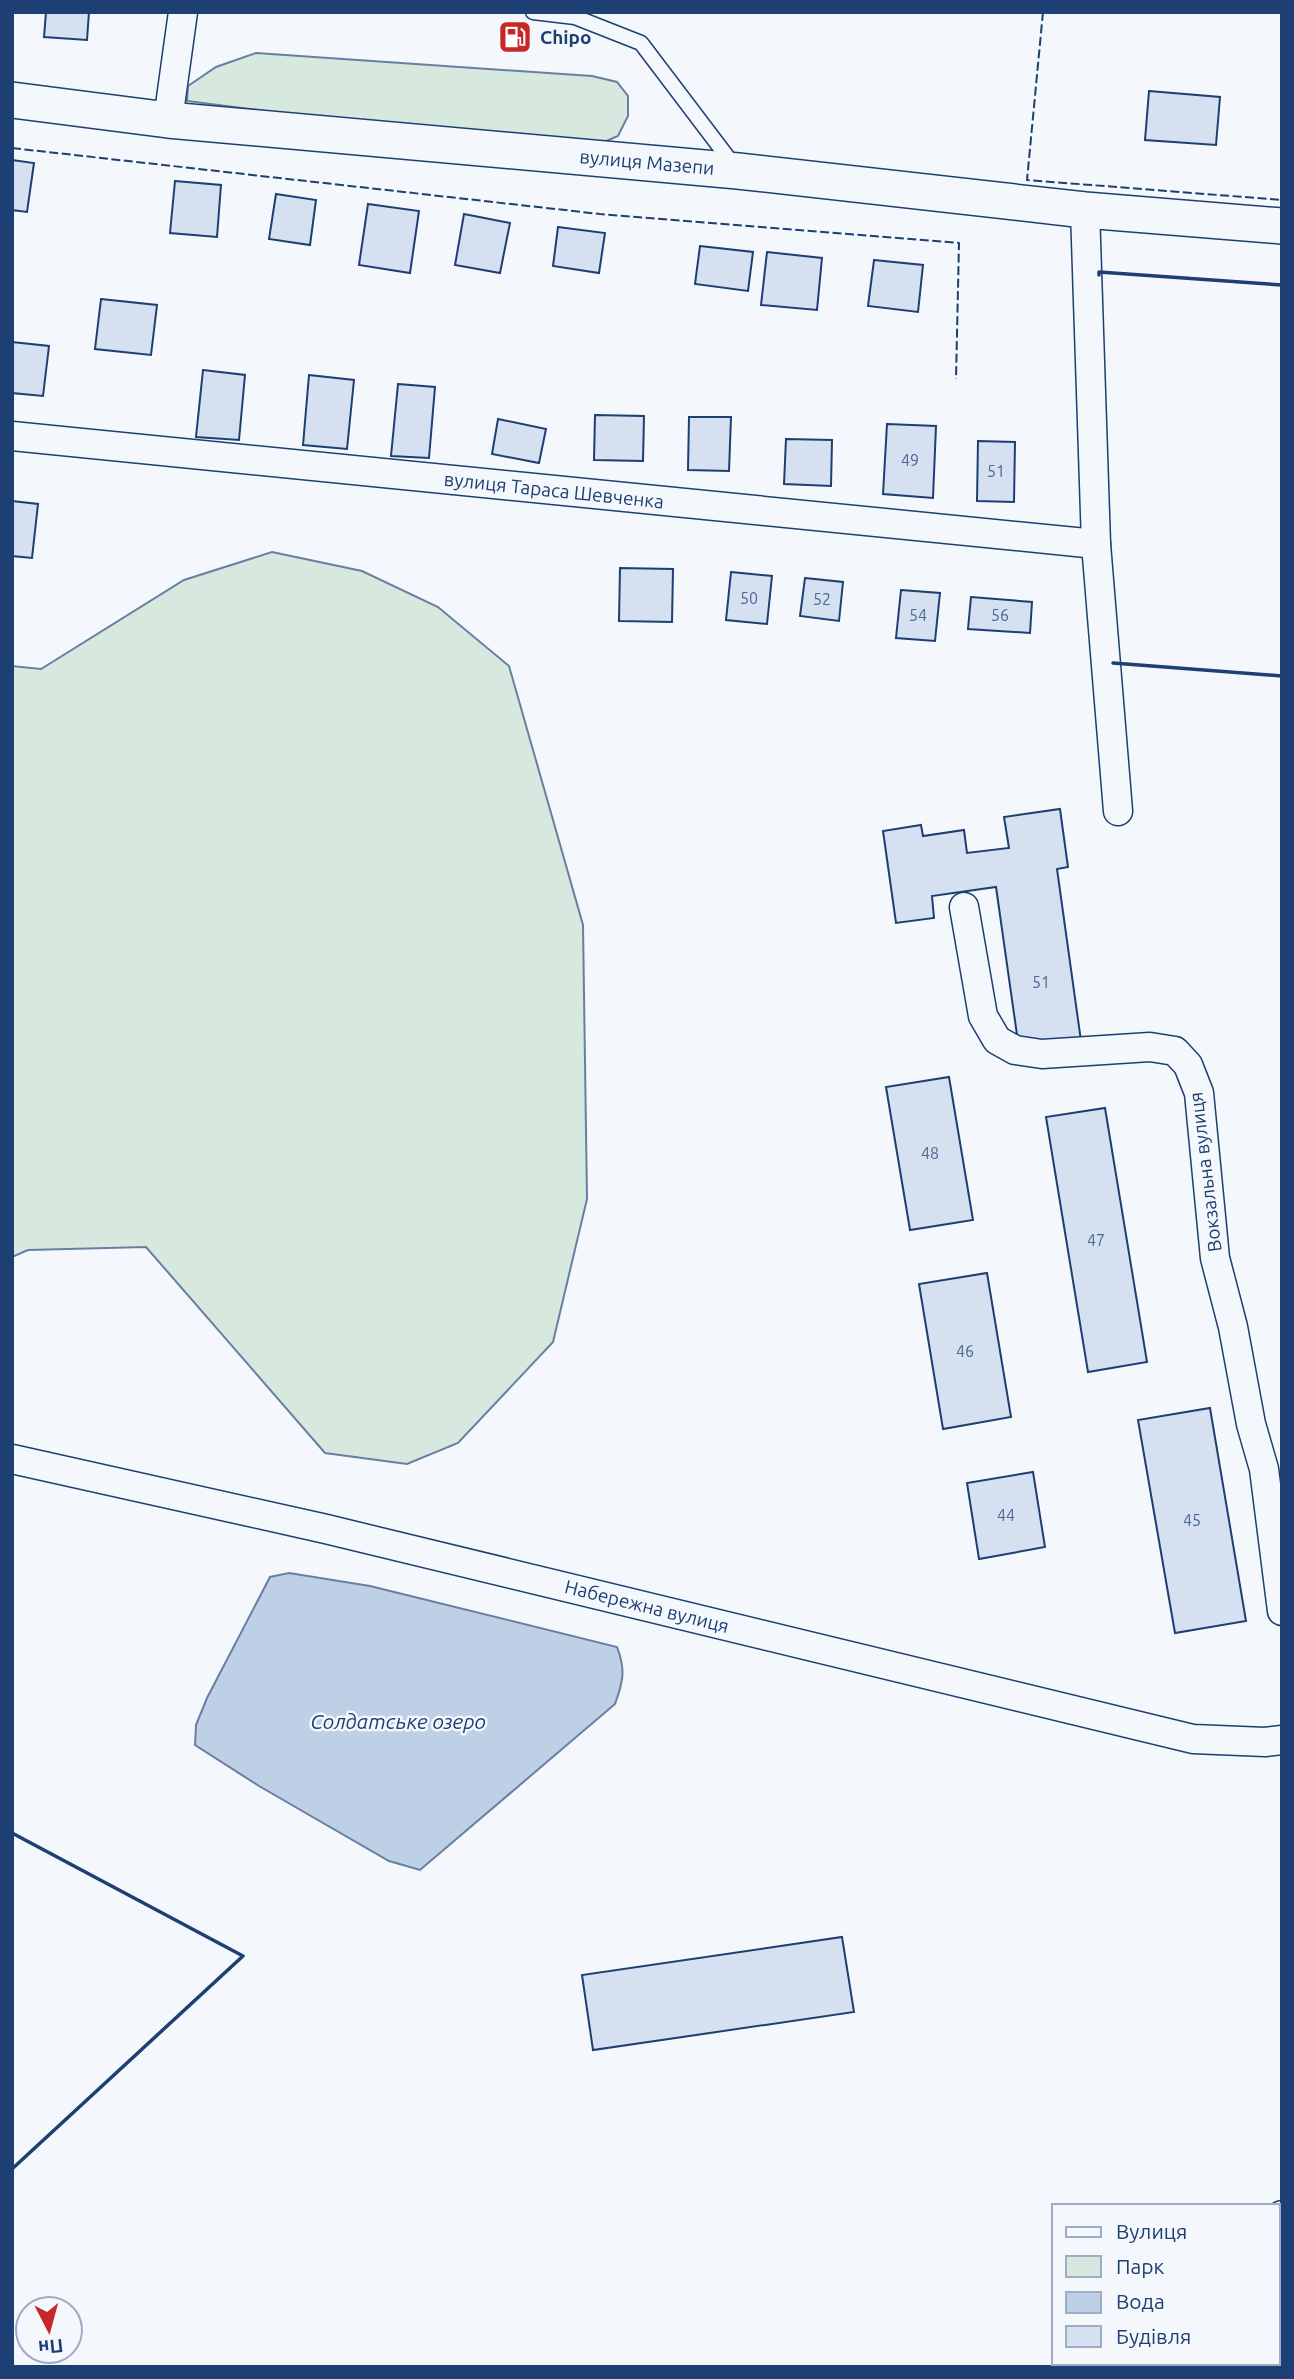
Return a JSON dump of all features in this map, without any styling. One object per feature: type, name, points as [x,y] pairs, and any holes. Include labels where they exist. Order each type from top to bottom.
[{"type":"street","points":[[168,120],[183,12]]},
{"type":"street","name":"вулиця Мазепи","points":[[12,100],[168,120],[738,170],[1085,210],[1282,226]]},
{"type":"street","points":[[1085,210],[1096,544],[1118,811]]},
{"type":"street","name":"вулиця Тараса Шевченка","points":[[12,436],[1096,544]]},
{"type":"street","name":"Вокзальна вулиця","points":[[964,907],[983,1016],[997,1040],[1015,1050],[1042,1054],[1150,1047],[1175,1051],[1188,1065],[1199,1093],[1215,1258],[1233,1327],[1251,1424],[1264,1469],[1282,1611]]},
{"type":"street","name":"Набережна вулиця","points":[[12,1459],[340,1532],[1193,1739],[1265,1742],[1282,1740]]},
{"type":"lane","points":[[533,12],[575,17],[641,43],[738,170]]},
{"type":"green space","points":[[256,53],[592,76],[617,82],[628,96],[628,116],[618,136],[597,145],[351,122],[187,101],[188,86],[216,67]]},
{"type":"green space","points":[[272,552],[362,571],[438,607],[509,666],[583,925],[587,1199],[553,1342],[458,1443],[407,1464],[325,1453],[146,1247],[28,1250],[12,1257],[12,666],[41,669],[184,580]]},
{"type":"green space","points":[[1280,2226],[1282,2367],[1191,2367],[1280,2365]]},
{"type":"water","name":"Солдатське озеро","points":[[289,1573],[370,1586],[617,1647],[622,1663],[622,1676],[615,1704],[420,1870],[389,1861],[259,1786],[195,1745],[196,1725],[207,1698],[270,1577]]},
{"type":"building","points":[[46,12],[89,12],[87,40],[44,37]]},
{"type":"building","points":[[1149,91],[1220,97],[1216,145],[1145,140]]},
{"type":"building","points":[[12,160],[34,163],[27,212],[12,210]]},
{"type":"building","points":[[175,181],[221,185],[217,237],[170,233]]},
{"type":"building","points":[[276,194],[316,200],[310,245],[269,239]]},
{"type":"building","points":[[368,204],[419,211],[410,273],[359,265]]},
{"type":"building","points":[[464,214],[510,223],[500,273],[455,265]]},
{"type":"building","points":[[558,227],[605,233],[599,273],[553,266]]},
{"type":"building","points":[[700,246],[753,252],[748,291],[695,284]]},
{"type":"building","points":[[767,252],[822,258],[817,310],[761,305]]},
{"type":"building","points":[[874,260],[923,265],[918,312],[868,306]]},
{"type":"building","points":[[101,299],[157,305],[151,355],[95,349]]},
{"type":"building","points":[[12,342],[49,346],[43,396],[12,393]]},
{"type":"building","points":[[203,370],[245,375],[239,440],[196,437]]},
{"type":"building","points":[[309,375],[354,380],[347,449],[303,445]]},
{"type":"building","points":[[398,384],[435,387],[429,458],[391,456]]},
{"type":"building","points":[[595,415],[644,416],[643,461],[594,460]]},
{"type":"building","points":[[689,417],[731,417],[729,471],[688,470]]},
{"type":"building","points":[[498,419],[546,429],[539,463],[492,454]]},
{"type":"building","points":[[887,424],[936,426],[933,498],[883,494]]},
{"type":"building","points":[[786,439],[832,440],[831,486],[784,484]]},
{"type":"building","points":[[978,441],[1015,442],[1014,502],[977,501]]},
{"type":"building","points":[[12,501],[38,504],[32,558],[12,556]]},
{"type":"building","points":[[620,568],[673,569],[672,622],[619,621]]},
{"type":"building","points":[[731,572],[772,576],[767,624],[726,620]]},
{"type":"building","points":[[805,578],[843,582],[839,621],[800,616]]},
{"type":"building","points":[[901,590],[940,593],[935,641],[896,638]]},
{"type":"building","points":[[971,597],[1032,602],[1030,633],[968,629]]},
{"type":"building","points":[[1060,809],[1068,867],[1057,869],[1081,1041],[1019,1049],[996,887],[932,896],[934,918],[896,923],[883,831],[921,825],[923,836],[964,830],[967,853],[1009,848],[1004,817]]},
{"type":"building","points":[[949,1077],[973,1220],[910,1230],[886,1087]]},
{"type":"building","points":[[1105,1108],[1147,1362],[1088,1372],[1046,1117]]},
{"type":"building","points":[[987,1273],[1011,1417],[943,1429],[919,1284]]},
{"type":"building","points":[[1210,1408],[1246,1621],[1175,1633],[1138,1420]]},
{"type":"building","points":[[1033,1472],[1045,1547],[979,1559],[967,1483]]},
{"type":"building","points":[[842,1937],[854,2012],[593,2050],[582,1975]]},
{"type":"fence","points":[[1043,12],[1027,180],[1282,200]]},
{"type":"fence","points":[[12,148],[600,214],[959,243],[956,379]]},
{"type":"wall","points":[[1099,275],[1099,272],[1282,285]]},
{"type":"wall","points":[[1113,663],[1282,676]]},
{"type":"wall","points":[[12,1833],[243,1956],[12,2169]]},
{"type":"place","name":"Chipo","points":[[515,37]]}]
